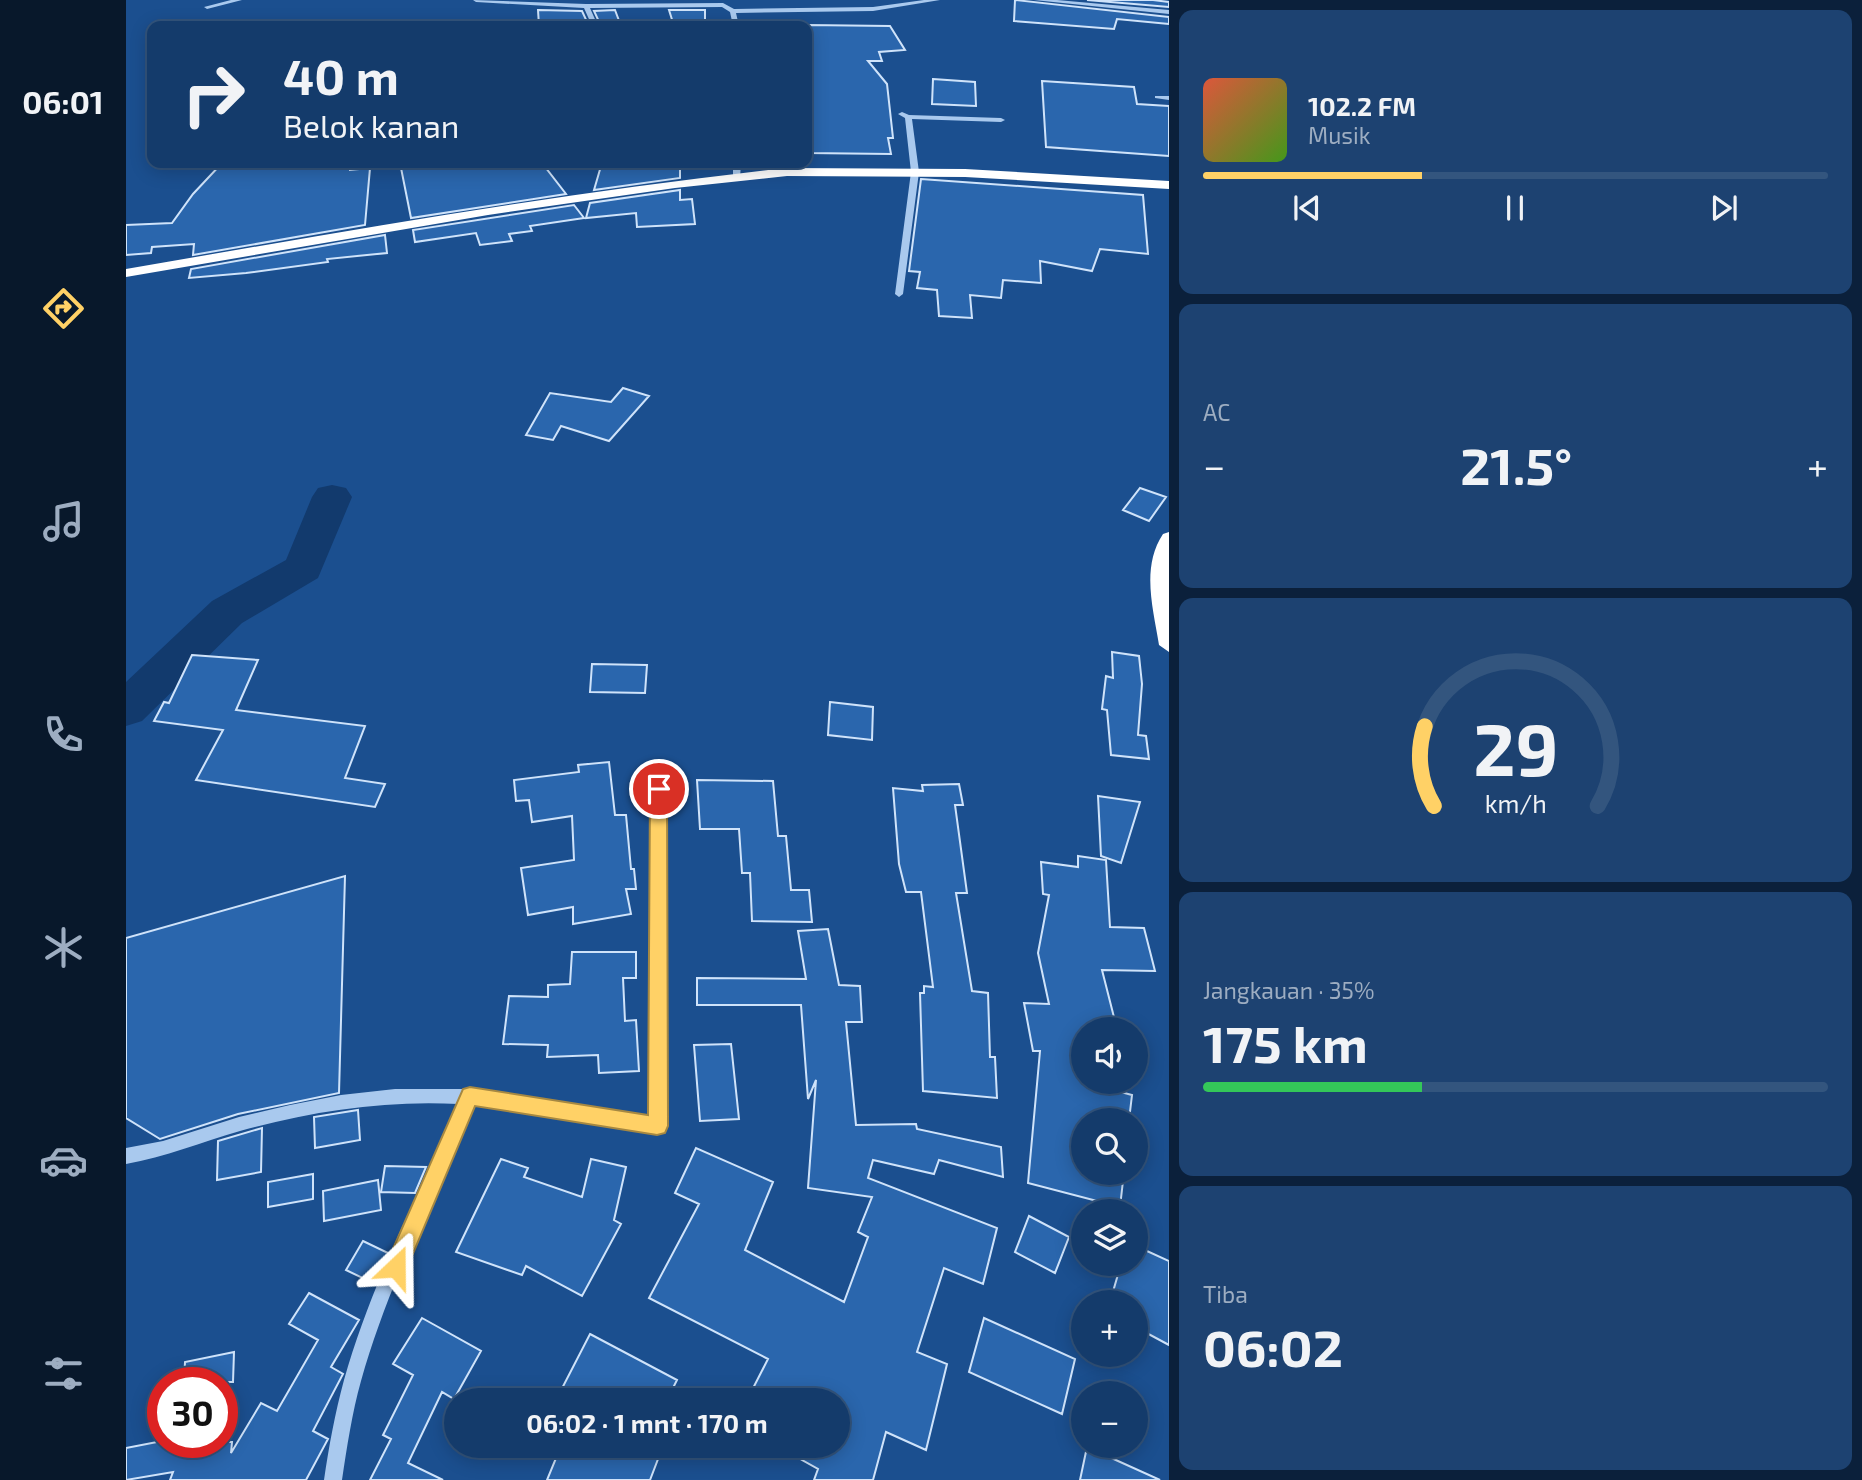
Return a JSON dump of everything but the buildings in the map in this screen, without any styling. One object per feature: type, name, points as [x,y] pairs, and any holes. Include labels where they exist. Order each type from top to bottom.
[{"type":"highway","points":[[126,273],[420,221],[737,170],[915,172],[1169,186]]},
{"type":"highway","points":[[1169,538],[1165,542],[1160,568],[1169,645]]},
{"type":"street","points":[[207,7],[239,0]]},
{"type":"street","points":[[476,0],[586,6],[726,5],[733,11],[735,21]]},
{"type":"street","points":[[733,11],[873,9],[937,0]]},
{"type":"street","points":[[1037,0],[1169,12]]},
{"type":"street","points":[[586,6],[593,21]]},
{"type":"street","points":[[1157,97],[1169,98]]},
{"type":"street","points":[[899,295],[915,172],[905,116],[1001,120]]},
{"type":"street","points":[[126,1156],[241,1123],[359,1100],[429,1094],[470,1096],[657,1126],[659,789]]},
{"type":"street","points":[[332,1480],[340,1422],[365,1341],[470,1096]]},
{"type":"waterway","points":[[126,709],[227,612],[303,568],[332,497]]},
{"type":"route","points":[[396,1267],[470,1096],[657,1126],[659,789]]}]
